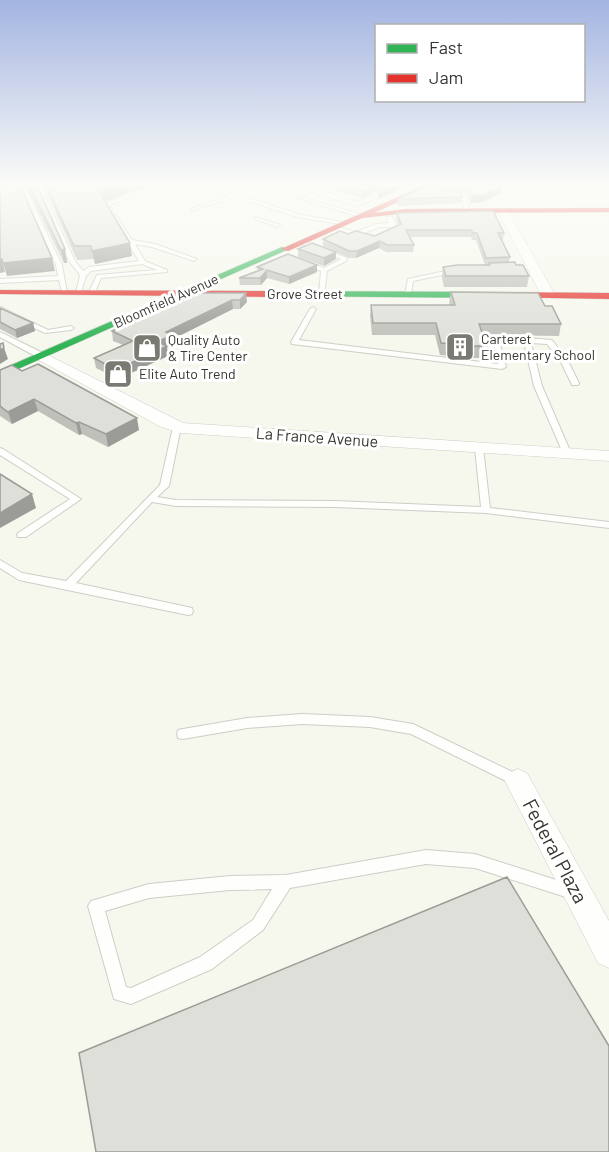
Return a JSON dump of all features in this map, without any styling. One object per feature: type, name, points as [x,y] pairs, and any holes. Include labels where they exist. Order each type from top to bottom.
[{"type":"main road","name":"Bloomfield Avenue","points":[[0,374],[309,239]]},
{"type":"main road","name":"Grove Street","points":[[0,292],[68,288],[92,292],[609,296]]},
{"type":"street","points":[[517,239],[531,268],[548,295]]},
{"type":"street","name":"La France Avenue","points":[[42,356],[177,427],[609,456]]},
{"type":"street","name":"Federal Plaza","points":[[518,781],[609,952]]},
{"type":"lane","points":[[47,239],[68,288]]},
{"type":"lane","points":[[62,239],[72,261],[83,275]]},
{"type":"lane","points":[[128,239],[143,262]]},
{"type":"lane","points":[[301,242],[344,258],[324,270],[302,262]]},
{"type":"lane","points":[[131,243],[153,244],[194,259]]},
{"type":"lane","points":[[276,253],[291,258]]},
{"type":"lane","points":[[0,280],[68,288],[89,269],[143,262],[165,271],[99,276],[92,292]]},
{"type":"lane","points":[[322,294],[324,270]]},
{"type":"lane","points":[[408,294],[410,280],[459,271]]},
{"type":"lane","points":[[0,309],[47,332],[71,328]]},
{"type":"lane","points":[[313,309],[295,342],[502,367],[495,339],[549,342],[564,361],[575,383]]},
{"type":"lane","points":[[0,334],[42,356]]},
{"type":"lane","points":[[527,340],[538,386],[567,453]]},
{"type":"lane","points":[[68,585],[164,486],[177,427]]},
{"type":"lane","points":[[479,448],[486,510]]},
{"type":"lane","points":[[0,451],[76,499],[22,536]]},
{"type":"lane","points":[[150,500],[176,503],[335,504],[486,510],[609,525]]},
{"type":"lane","points":[[0,563],[19,576],[188,611]]},
{"type":"lane","points":[[183,734],[248,723],[302,719],[369,723],[413,729],[518,781]]},
{"type":"lane","points":[[286,882],[258,925],[206,963],[131,996],[120,993],[96,906],[149,891],[230,883],[286,882],[426,857],[475,861],[578,894]]},
{"type":"building","points":[[0,239],[44,239],[52,258],[3,263],[0,259]]},
{"type":"building","points":[[55,239],[61,239],[65,249],[61,250]]},
{"type":"building","points":[[71,239],[127,239],[130,243],[92,251],[91,246],[74,246]]},
{"type":"building","points":[[323,239],[411,239],[414,245],[387,245],[380,241],[357,251],[349,251]]},
{"type":"building","points":[[479,239],[501,239],[510,257],[486,258]]},
{"type":"building","points":[[312,243],[336,252],[324,258],[298,249]]},
{"type":"building","points":[[288,254],[317,265],[289,277],[267,270],[260,278],[239,278],[263,269],[257,267]]},
{"type":"building","points":[[515,262],[516,265],[523,265],[529,276],[446,276],[443,267],[490,265],[489,263]]},
{"type":"building","points":[[451,292],[538,293],[545,306],[552,306],[561,324],[479,324],[487,346],[472,346],[441,343],[436,323],[373,323],[371,305],[455,305]]},
{"type":"building","points":[[198,293],[246,293],[240,300],[232,300],[166,332],[172,335],[157,342],[167,346],[116,370],[94,358],[133,341],[112,331]]},
{"type":"building","points":[[0,308],[33,323],[15,330],[0,322]]},
{"type":"building","points":[[38,364],[137,418],[106,434],[79,422],[76,423],[34,399],[8,412],[0,406],[0,370],[12,365],[22,371]]},
{"type":"building","points":[[0,474],[32,494],[0,513]]},
{"type":"building","points":[[507,877],[609,1046],[609,1152],[96,1152],[79,1053]]},
{"type":"traffic: fast","points":[[0,374],[285,249]]},
{"type":"traffic: fast","points":[[269,294],[500,295]]},
{"type":"traffic: jam","points":[[285,249],[308,239]]},
{"type":"traffic: jam","points":[[0,292],[269,294]]},
{"type":"traffic: jam","points":[[500,295],[609,296]]},
{"type":"place","name":"Carteret Elementary School","points":[[460,347]]},
{"type":"place","name":"Quality Auto & Tire Center","points":[[147,348]]},
{"type":"place","name":"Elite Auto Trend","points":[[118,374]]}]
